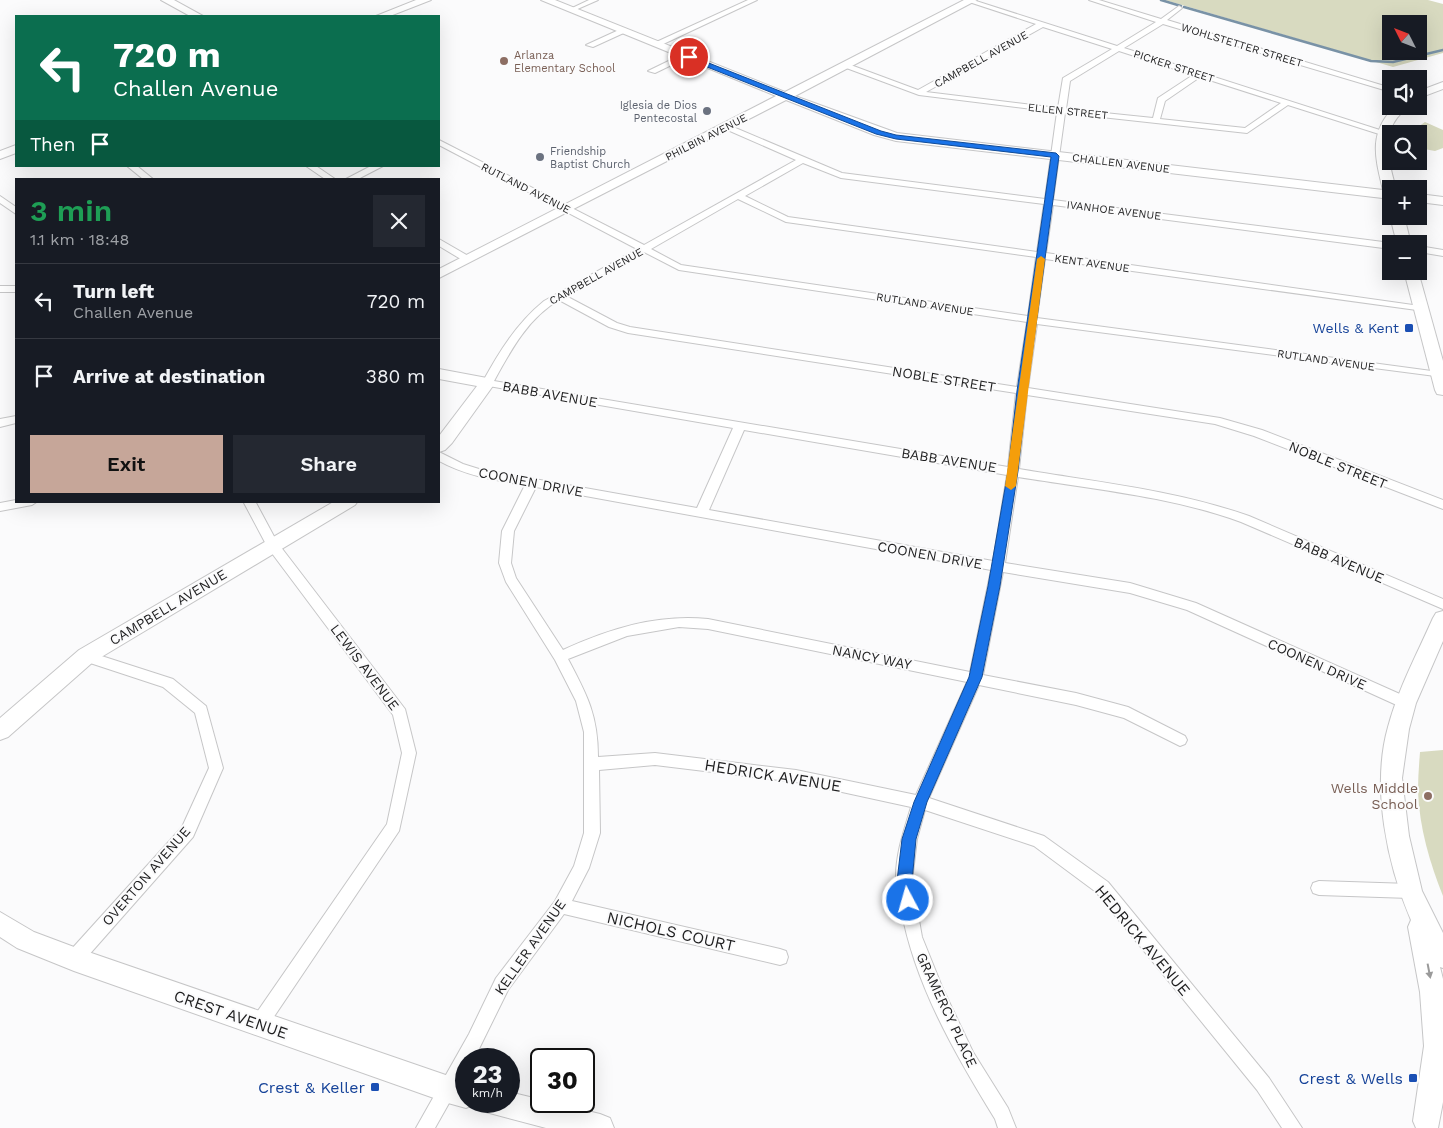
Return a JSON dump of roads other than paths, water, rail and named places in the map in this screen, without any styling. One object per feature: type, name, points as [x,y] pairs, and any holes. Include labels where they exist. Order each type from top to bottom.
[{"type":"street","points":[[166,0],[196,15]]},
{"type":"street","points":[[384,15],[426,0]]},
{"type":"street","name":"CHALLEN AVENUE","points":[[546,0],[785,96],[878,132],[896,137],[1382,194]]},
{"type":"street","points":[[571,10],[595,0]]},
{"type":"street","points":[[656,44],[754,0]]},
{"type":"street","name":"PICKER STREET","points":[[970,0],[1382,132]]},
{"type":"street","name":"PHILBIN AVENUE","points":[[440,273],[970,0]]},
{"type":"street","name":"WOHLSTETTER STREET","points":[[1092,0],[1382,87]]},
{"type":"street","name":"GRAMERCY PLACE","points":[[1007,1128],[1002,1114],[967,1058],[936,993],[914,937],[904,881],[909,839],[920,802],[976,677],[998,567],[1013,471],[1022,391],[1066,80],[1162,21],[1179,8]]},
{"type":"street","name":"CAMPBELL AVENUE","points":[[920,93],[1042,24]]},
{"type":"street","points":[[590,45],[624,31]]},
{"type":"street","points":[[652,71],[686,56]]},
{"type":"street","name":"ELLEN STREET","points":[[845,66],[920,93],[940,97],[1247,131],[1287,102]]},
{"type":"street","points":[[1156,121],[1161,100],[1198,74]]},
{"type":"street","points":[[1427,92],[1443,85]]},
{"type":"street","name":"IVANHOE AVENUE","points":[[726,126],[802,160],[842,175],[1382,245]]},
{"type":"street","points":[[1382,132],[1382,152]]},
{"type":"street","name":"RUTLAND AVENUE","points":[[440,143],[679,267],[1032,320],[1438,375]]},
{"type":"street","points":[[0,155],[15,149]]},
{"type":"street","name":"CAMPBELL AVENUE","points":[[440,445],[487,383],[518,329],[532,314],[559,296],[802,160]]},
{"type":"street","points":[[132,167],[148,178]]},
{"type":"street","points":[[312,167],[329,178]]},
{"type":"street","points":[[352,178],[376,167]]},
{"type":"street","name":"KENT AVENUE","points":[[738,196],[786,219],[1420,309]]},
{"type":"street","points":[[0,199],[15,210]]},
{"type":"street","points":[[1427,199],[1443,201]]},
{"type":"street","points":[[440,243],[467,259]]},
{"type":"street","points":[[1427,250],[1443,253]]},
{"type":"street","points":[[1413,280],[1443,390]]},
{"type":"street","points":[[0,289],[15,288]]},
{"type":"street","name":"NOBLE STREET","points":[[559,296],[613,325],[628,330],[1216,421],[1258,433],[1443,505]]},
{"type":"street","name":"BABB AVENUE","points":[[440,374],[1013,471],[1217,508],[1443,604]]},
{"type":"street","points":[[0,423],[15,420]]},
{"type":"street","points":[[701,514],[740,426]]},
{"type":"street","name":"COONEN DRIVE","points":[[440,456],[459,466],[478,472],[532,483],[998,567],[1130,588],[1191,606],[1406,703]]},
{"type":"street","name":"KELLER AVENUE","points":[[476,1048],[502,984],[561,906],[581,868],[592,833],[592,732],[583,701],[560,657],[510,579],[505,562],[508,531],[532,483]]},
{"type":"street","points":[[0,507],[21,503]]},
{"type":"street","name":"LEWIS AVENUE","points":[[250,503],[272,545],[400,714],[409,753],[394,826],[259,1024]]},
{"type":"street","name":"CAMPBELL AVENUE","points":[[0,731],[86,656],[346,503]]},
{"type":"street","points":[[1431,1119],[1437,1046],[1433,992],[1417,907],[1398,836],[1391,778],[1398,729],[1406,703],[1443,618]]},
{"type":"street","name":"NANCY WAY","points":[[560,657],[596,640],[632,629],[671,622],[708,624],[976,677],[1076,699],[1128,713],[1180,740]]},
{"type":"street","name":"OVERTON AVENUE","points":[[74,959],[188,832],[216,768],[201,710],[168,683],[86,656]]},
{"type":"street","name":"HEDRICK AVENUE","points":[[593,764],[655,758],[796,776],[920,802],[1039,841],[1102,887],[1264,1084],[1293,1128]]},
{"type":"street","points":[[1319,888],[1417,907],[1443,944]]},
{"type":"street","name":"NICHOLS COURT","points":[[561,906],[780,957]]},
{"type":"street","points":[[1417,907],[1443,956]]},
{"type":"street","name":"CREST AVENUE","points":[[0,923],[26,940],[74,959],[455,1092]]},
{"type":"street","name":"KELLER AVENUE","points":[[425,1128],[455,1095]]},
{"type":"street","points":[[1431,1119],[1443,1096]]},
{"type":"street","points":[[520,1108],[600,1128]]},
{"type":"waterway","points":[[1161,0],[1181,6]]},
{"type":"waterway","points":[[1184,7],[1371,61],[1393,62],[1443,50]]},
{"type":"place","name":"Arlanza Elementary School","points":[[504,61]]},
{"type":"place","name":"Iglesia de Dios Pentecostal","points":[[707,111]]},
{"type":"place","name":"Friendship Baptist Church","points":[[540,157]]},
{"type":"place","name":"Wells & Kent","points":[[1409,328]]},
{"type":"place","name":"Wells Middle School","points":[[1428,796]]},
{"type":"place","name":"Crest & Wells","points":[[1413,1078]]},
{"type":"place","name":"Crest & Keller","points":[[375,1087]]}]
